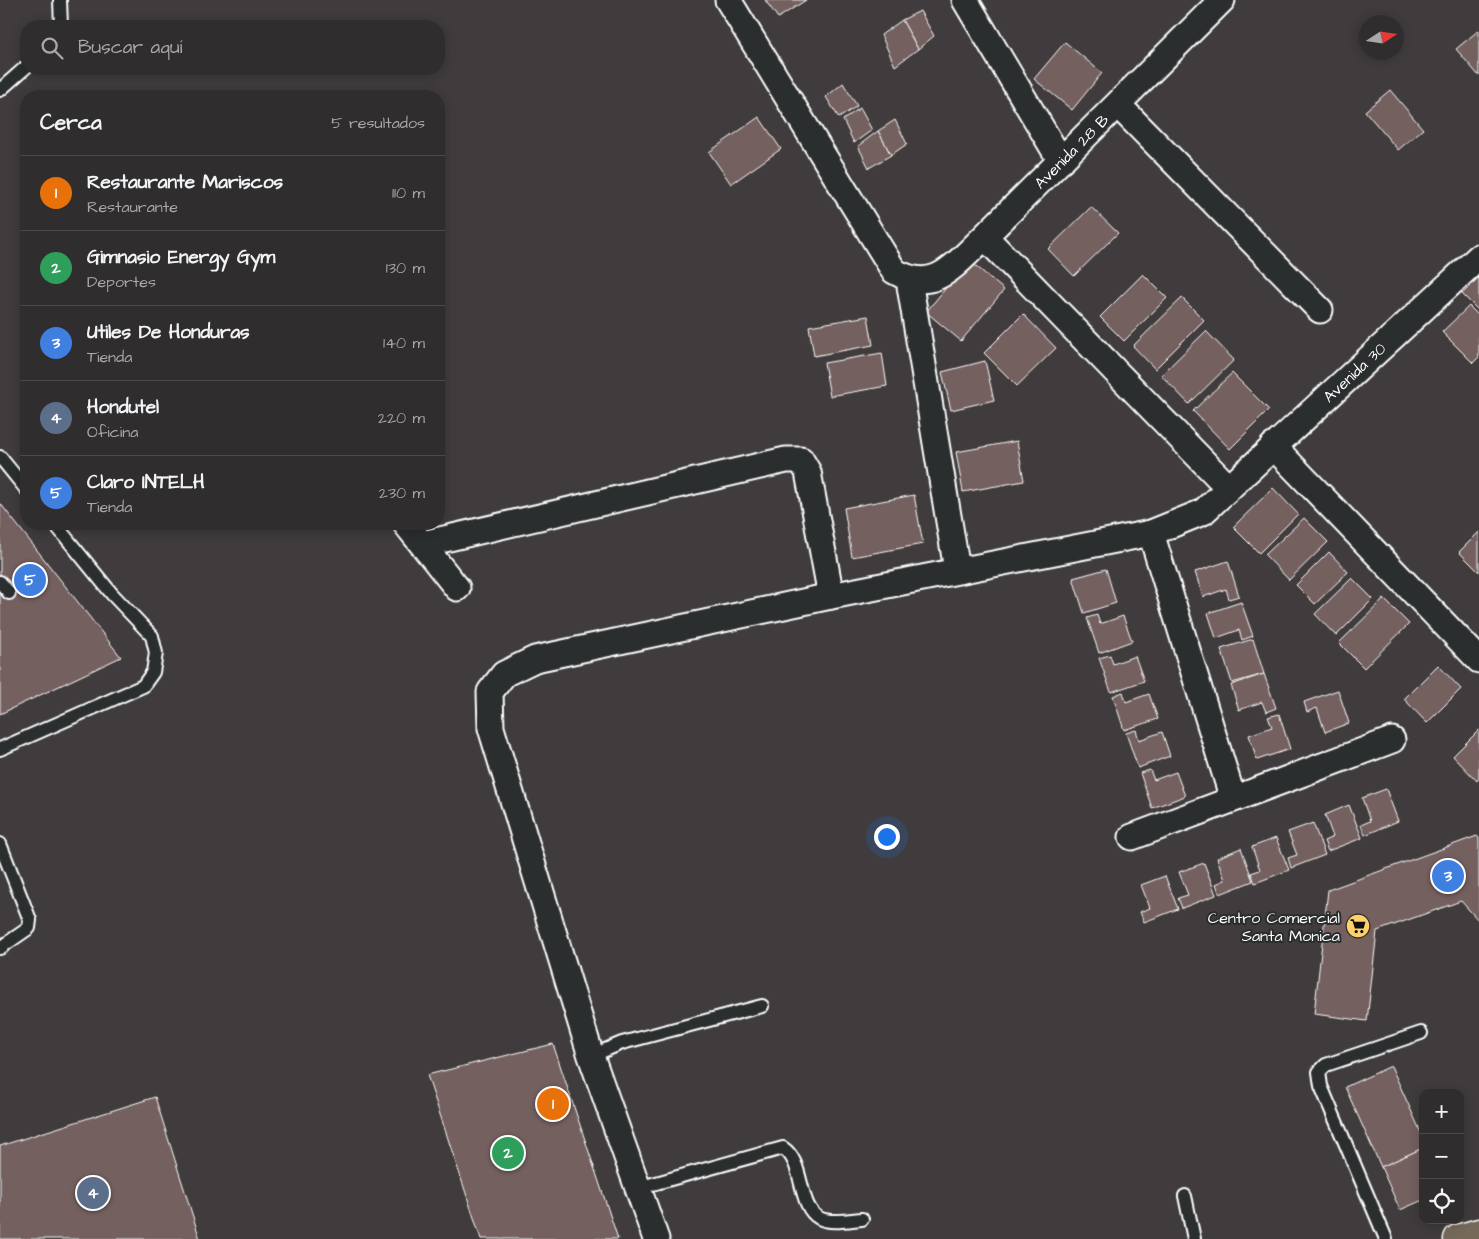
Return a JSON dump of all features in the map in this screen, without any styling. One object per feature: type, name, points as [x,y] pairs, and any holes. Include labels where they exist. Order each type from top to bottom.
[{"type":"main road","points":[[1458,1239],[1479,1233]]},
{"type":"street","points":[[728,0],[894,271],[909,280],[957,570]]},
{"type":"street","points":[[966,0],[1061,161]]},
{"type":"street","name":"Avenida 28 B","points":[[909,280],[931,280],[951,269],[1222,0]]},
{"type":"street","points":[[1118,105],[1320,310]]},
{"type":"street","points":[[985,237],[1229,488]]},
{"type":"street","name":"Avenida 30","points":[[656,1239],[591,1056],[491,728],[490,692],[504,674],[535,659],[957,570],[1150,533],[1203,512],[1479,257]]},
{"type":"street","points":[[1273,446],[1479,659]]},
{"type":"street","points":[[423,544],[786,460],[801,460],[808,472],[831,596]]},
{"type":"street","points":[[411,530],[457,588]]},
{"type":"street","points":[[1150,533],[1233,799]]},
{"type":"street","points":[[1132,837],[1392,740]]},
{"type":"lane","points":[[60,0],[61,20]]},
{"type":"lane","points":[[0,90],[20,72]]},
{"type":"lane","points":[[0,457],[20,482]]},
{"type":"lane","points":[[0,749],[143,686],[154,672],[156,653],[152,636],[112,594],[60,530]]},
{"type":"lane","points":[[0,582],[9,593]]},
{"type":"lane","points":[[0,844],[30,920],[29,928],[0,948]]},
{"type":"lane","points":[[591,1056],[622,1043],[762,1006]]},
{"type":"lane","points":[[1386,1239],[1321,1086],[1319,1072],[1326,1065],[1421,1033]]},
{"type":"lane","points":[[638,1188],[783,1148],[792,1154],[810,1209],[820,1219],[836,1221],[862,1219]]},
{"type":"lane","points":[[1185,1196],[1194,1239]]},
{"type":"building","points":[[765,0],[806,0],[778,18]]},
{"type":"building","points":[[920,11],[934,36],[918,49],[902,20]]},
{"type":"building","points":[[902,20],[918,49],[895,66],[881,35]]},
{"type":"building","points":[[1479,30],[1479,76],[1456,49]]},
{"type":"building","points":[[1065,42],[1102,73],[1072,110],[1034,79]]},
{"type":"building","points":[[843,83],[857,106],[839,118],[826,97]]},
{"type":"building","points":[[1390,90],[1423,129],[1398,150],[1365,111]]},
{"type":"building","points":[[860,108],[872,130],[854,143],[843,120]]},
{"type":"building","points":[[759,117],[781,149],[731,184],[709,152]]},
{"type":"building","points":[[895,120],[907,144],[891,155],[878,131]]},
{"type":"building","points":[[878,131],[891,155],[869,168],[858,146]]},
{"type":"building","points":[[1091,207],[1118,233],[1074,276],[1048,249]]},
{"type":"building","points":[[969,260],[1004,290],[961,341],[926,312]]},
{"type":"building","points":[[1143,274],[1167,298],[1124,341],[1100,317]]},
{"type":"building","points":[[1479,277],[1479,311],[1462,294]]},
{"type":"building","points":[[1182,298],[1204,320],[1155,369],[1133,346]]},
{"type":"building","points":[[1469,306],[1479,316],[1479,357],[1473,363],[1442,332]]},
{"type":"building","points":[[1023,314],[1056,348],[1017,386],[984,353]]},
{"type":"building","points":[[868,316],[873,345],[814,356],[809,326]]},
{"type":"building","points":[[1206,331],[1234,360],[1189,404],[1161,375]]},
{"type":"building","points":[[882,353],[887,386],[830,396],[824,363]]},
{"type":"building","points":[[985,361],[994,400],[951,410],[942,372]]},
{"type":"building","points":[[1232,373],[1269,410],[1230,449],[1193,411]]},
{"type":"building","points":[[1017,441],[1024,481],[963,492],[956,452]]},
{"type":"building","points":[[1273,488],[1298,514],[1259,553],[1233,527]]},
{"type":"building","points":[[914,495],[923,544],[852,557],[844,508]]},
{"type":"building","points":[[0,503],[121,657],[0,714]]},
{"type":"building","points":[[1304,518],[1328,542],[1289,580],[1265,555]]},
{"type":"building","points":[[1479,532],[1479,572],[1459,552]]},
{"type":"building","points":[[1329,552],[1348,572],[1315,604],[1296,585]]},
{"type":"building","points":[[1228,561],[1239,596],[1229,599],[1226,589],[1203,597],[1195,572]]},
{"type":"building","points":[[1106,569],[1116,603],[1084,613],[1073,578]]},
{"type":"building","points":[[1352,578],[1373,599],[1336,636],[1315,614]]},
{"type":"building","points":[[1384,599],[1409,624],[1364,668],[1339,643]]},
{"type":"building","points":[[1241,602],[1253,636],[1242,640],[1239,630],[1216,638],[1208,613]]},
{"type":"building","points":[[1097,615],[1100,624],[1123,616],[1132,641],[1099,653],[1087,618]]},
{"type":"building","points":[[1253,639],[1264,674],[1232,683],[1221,649]]},
{"type":"building","points":[[1110,655],[1113,664],[1135,656],[1144,681],[1111,692],[1099,658]]},
{"type":"building","points":[[1438,665],[1461,689],[1427,723],[1404,699]]},
{"type":"building","points":[[1264,674],[1276,708],[1266,712],[1262,702],[1239,710],[1231,685]]},
{"type":"building","points":[[1338,690],[1349,723],[1325,732],[1317,708],[1307,712],[1304,702]]},
{"type":"building","points":[[1123,692],[1126,702],[1149,694],[1158,719],[1124,730],[1113,696]]},
{"type":"building","points":[[1279,714],[1290,749],[1257,760],[1249,735],[1272,727],[1268,717]]},
{"type":"building","points":[[1136,730],[1139,740],[1162,732],[1170,756],[1138,768],[1126,733]]},
{"type":"building","points":[[1479,730],[1479,778],[1477,781],[1453,756]]},
{"type":"building","points":[[1150,770],[1154,780],[1176,772],[1185,796],[1152,808],[1140,773]]},
{"type":"building","points":[[1386,789],[1398,821],[1365,835],[1361,825],[1370,821],[1362,798]]},
{"type":"building","points":[[1349,805],[1362,838],[1328,851],[1324,841],[1333,837],[1325,815]]},
{"type":"building","points":[[1313,823],[1325,855],[1291,868],[1288,858],[1297,855],[1288,832]]},
{"type":"building","name":"Centro Comercial Santa Monica","points":[[1477,836],[1479,838],[1479,921],[1461,901],[1377,931],[1367,1021],[1314,1014],[1328,890]]},
{"type":"building","points":[[1276,838],[1289,870],[1255,883],[1251,873],[1260,870],[1252,847]]},
{"type":"building","points":[[1241,848],[1253,881],[1220,894],[1216,884],[1225,880],[1217,858]]},
{"type":"building","points":[[1204,863],[1216,895],[1182,908],[1178,898],[1188,895],[1179,872]]},
{"type":"building","points":[[1165,876],[1178,909],[1144,922],[1140,912],[1150,908],[1141,885]]},
{"type":"building","points":[[553,1044],[618,1239],[481,1239],[427,1075]]},
{"type":"building","points":[[1391,1066],[1419,1128],[1419,1150],[1381,1167],[1345,1087]]},
{"type":"building","points":[[155,1097],[200,1239],[0,1239],[0,1146]]},
{"type":"building","points":[[1419,1150],[1419,1202],[1400,1210],[1381,1167]]},
{"type":"place","name":"Claro INTELH","points":[[30,580]]},
{"type":"place","name":"Utiles De Honduras","points":[[1448,876]]},
{"type":"place","name":"Centro Comercial Santa Monica","points":[[1358,926]]},
{"type":"place","name":"Restaurante Mariscos","points":[[553,1104]]},
{"type":"place","name":"Gimnasio Energy Gym","points":[[508,1153]]},
{"type":"place","name":"Hondutel","points":[[93,1193]]}]
